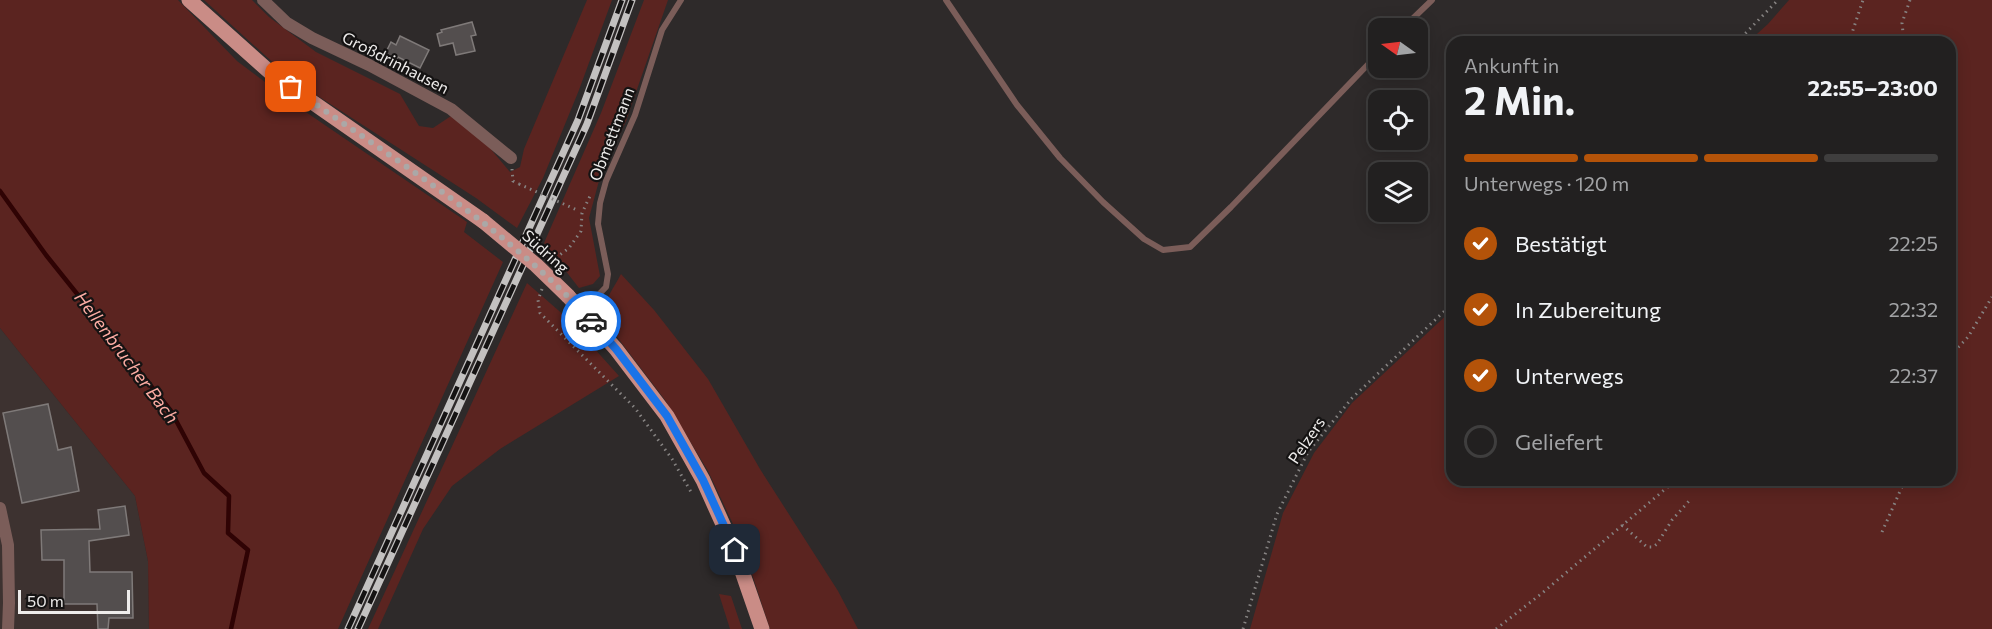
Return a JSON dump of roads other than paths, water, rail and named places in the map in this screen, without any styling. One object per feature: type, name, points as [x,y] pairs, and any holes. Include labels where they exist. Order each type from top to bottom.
[{"type":"main road","name":"Südring","points":[[189,0],[272,74],[483,221],[536,264],[582,311],[616,349],[667,416],[703,480],[735,550],[762,629]]},
{"type":"street","name":"Großdrinhausen","points":[[263,0],[287,22],[312,38],[369,65],[451,109],[510,158]]},
{"type":"street","points":[[0,508],[8,545],[8,629]]},
{"type":"lane","name":"Obmettmann","points":[[582,311],[606,287],[609,274],[598,224],[600,203],[606,181],[635,115],[662,30],[681,0]]},
{"type":"lane","points":[[946,0],[1017,105],[1060,159],[1144,239],[1163,250],[1190,247],[1232,207],[1368,64]]},
{"type":"lane","points":[[1413,18],[1432,0]]},
{"type":"waterway","name":"Hellenbrucher Bach","points":[[0,191],[46,255],[171,411],[204,473],[229,496],[228,533],[248,550],[231,629]]},
{"type":"railway","points":[[348,629],[578,120],[622,0]]},
{"type":"railway","points":[[358,629],[587,124],[632,0]]}]
